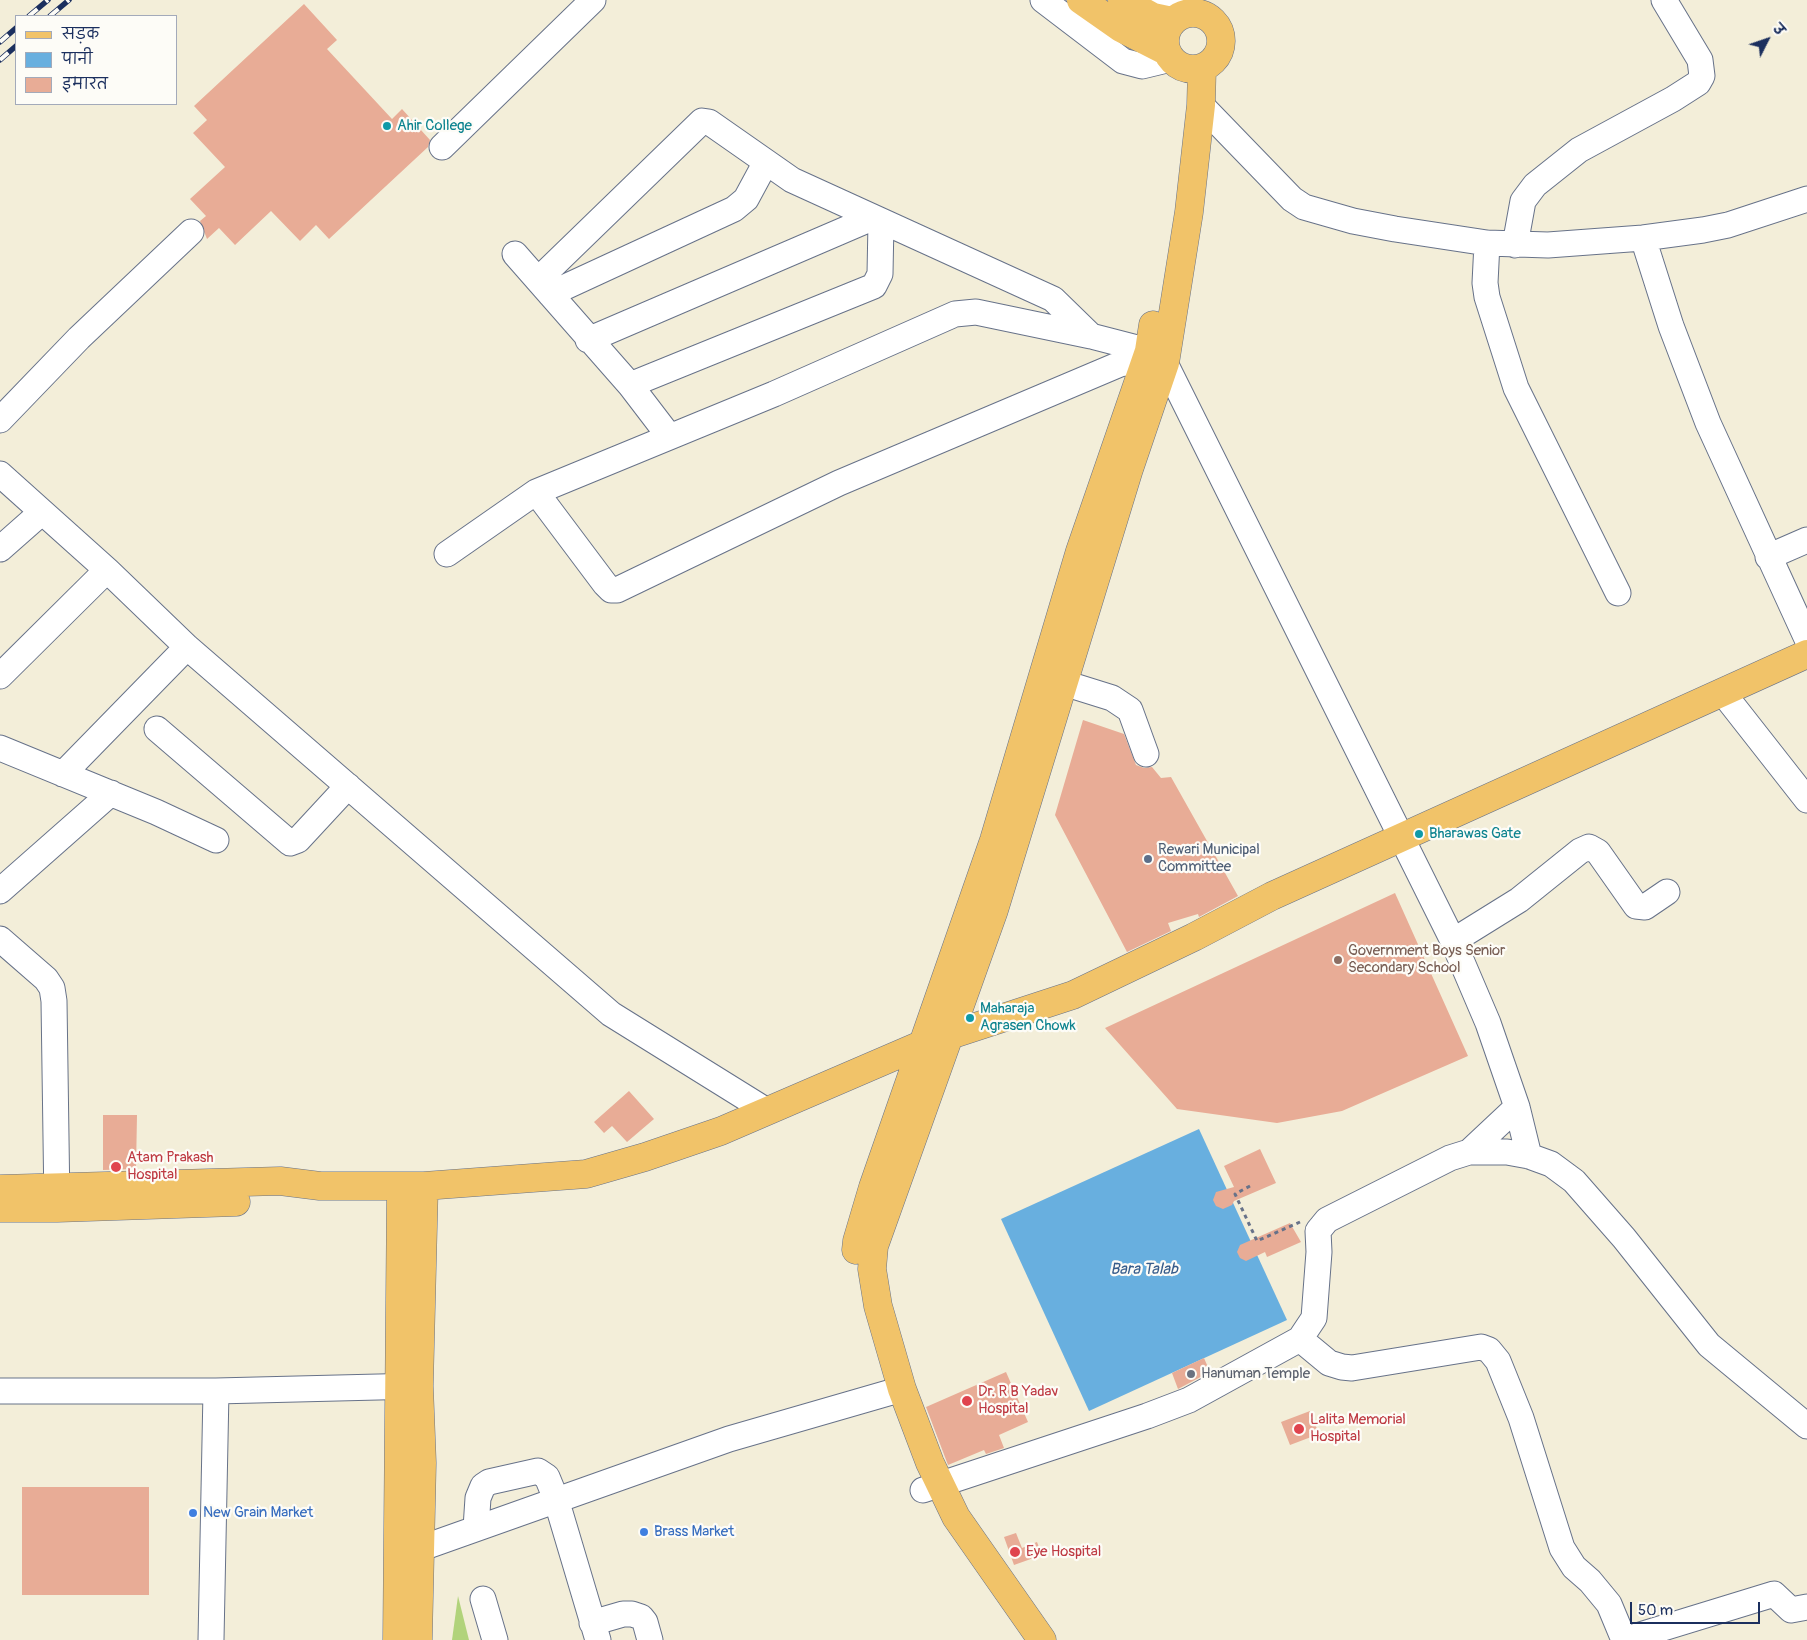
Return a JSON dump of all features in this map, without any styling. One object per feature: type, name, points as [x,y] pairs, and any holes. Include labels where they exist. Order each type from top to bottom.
[{"type":"main road","points":[[1088,5],[1121,28],[1182,62],[1216,58],[1222,42],[1217,25],[1190,9],[1153,16],[1122,0]]},
{"type":"main road","points":[[894,1392],[874,1282],[874,1246],[994,910],[1064,683],[1182,267],[1201,105],[1182,62],[1165,35],[1190,9]]},
{"type":"main road","points":[[1022,1640],[954,1544],[862,1312],[856,1281],[857,1241],[994,840],[1080,551],[1154,364],[1180,165],[1182,62]]},
{"type":"main road","points":[[0,1208],[57,1198],[280,1182],[320,1186],[413,1186],[586,1174],[721,1131],[923,1044],[1073,995],[1194,937],[1272,896],[1807,654]]},
{"type":"main road","points":[[397,1640],[408,1551],[413,1186]]},
{"type":"main road","points":[[0,1189],[57,1198]]},
{"type":"main road","points":[[932,1488],[956,1517],[1042,1640]]},
{"type":"main road","points":[[408,1551],[418,1640]]},
{"type":"street","points":[[442,147],[593,0]]},
{"type":"street","points":[[1043,0],[1123,61],[1142,66],[1182,62]]},
{"type":"street","points":[[1515,246],[1524,201],[1535,185],[1579,150],[1673,99],[1698,83],[1702,76],[1700,60],[1664,0]]},
{"type":"street","points":[[1201,105],[1292,199],[1304,207],[1353,221],[1487,243],[1515,246],[1643,238],[1728,225],[1807,199]]},
{"type":"street","points":[[544,287],[702,121],[709,122],[792,180],[1053,299],[1091,336]]},
{"type":"street","points":[[544,287],[734,209],[746,199],[766,162]]},
{"type":"street","points":[[588,340],[877,220]]},
{"type":"street","points":[[630,386],[874,286],[880,274],[877,220]]},
{"type":"street","points":[[0,420],[79,338],[190,232]]},
{"type":"street","points":[[1643,238],[1671,326],[1708,423],[1807,639]]},
{"type":"street","points":[[1487,243],[1485,283],[1487,297],[1516,388],[1618,593]]},
{"type":"street","points":[[515,254],[630,386],[669,436]]},
{"type":"street","points":[[447,554],[536,492],[774,394],[963,312],[976,312],[1091,336],[1154,364],[1402,836],[1453,941],[1488,1023],[1517,1107],[1529,1156]]},
{"type":"street","points":[[536,492],[605,584],[611,590],[617,590],[839,483],[1120,364],[1134,362],[1154,364]]},
{"type":"street","points":[[0,474],[107,570],[187,647],[610,1014],[767,1111]]},
{"type":"street","points":[[0,548],[42,512]]},
{"type":"street","points":[[1768,557],[1807,540]]},
{"type":"street","points":[[0,676],[107,570]]},
{"type":"street","points":[[63,774],[187,647]]},
{"type":"street","points":[[1064,683],[1112,698],[1130,710],[1146,754]]},
{"type":"street","points":[[1723,693],[1807,800]]},
{"type":"street","points":[[157,729],[290,843],[298,840],[348,786]]},
{"type":"street","points":[[0,748],[216,840]]},
{"type":"street","points":[[0,891],[111,794]]},
{"type":"street","points":[[1453,941],[1518,900],[1580,851],[1589,847],[1598,852],[1636,906],[1645,907],[1667,892]]},
{"type":"street","points":[[3,949],[46,979],[52,988],[54,1001],[57,1198]]},
{"type":"street","points":[[1469,1152],[1517,1107]]},
{"type":"street","points":[[932,1488],[1148,1416],[1180,1403],[1300,1339],[1314,1318],[1319,1252],[1309,1227],[1327,1220],[1450,1158],[1469,1152],[1507,1152],[1529,1156],[1551,1164],[1574,1180],[1624,1238],[1709,1345],[1807,1426]]},
{"type":"street","points":[[1300,1339],[1329,1363],[1352,1368],[1481,1347],[1489,1350],[1498,1360],[1521,1418],[1562,1548],[1574,1566],[1590,1581],[1609,1604],[1624,1640],[1774,1594],[1791,1610],[1807,1607]]},
{"type":"street","points":[[0,1391],[216,1391],[410,1386]]},
{"type":"street","points":[[211,1640],[216,1391]]},
{"type":"street","points":[[408,1551],[728,1439],[894,1392]]},
{"type":"street","points":[[476,1528],[479,1490],[489,1482],[538,1471],[547,1477],[556,1499],[595,1632],[623,1614],[632,1614],[640,1617],[645,1622],[650,1640]]},
{"type":"street","points":[[483,1600],[494,1640]]},
{"type":"path","points":[[1250,1186],[1235,1194],[1258,1240],[1309,1227]]},
{"type":"green space","points":[[458,1596],[469,1640],[452,1640]]},
{"type":"water","name":"Bara Talab","points":[[1199,1129],[1287,1320],[1089,1411],[1001,1219]]},
{"type":"building","name":"Ahir College","points":[[304,4],[337,40],[327,49],[392,119],[402,109],[430,140],[428,147],[329,239],[316,225],[300,241],[271,211],[235,245],[219,228],[207,239],[200,221],[206,216],[190,199],[225,167],[193,133],[207,120],[194,106]]},
{"type":"building","name":"Rewari Municipal Committee","points":[[1083,720],[1124,734],[1136,765],[1144,768],[1152,767],[1161,778],[1171,777],[1238,896],[1199,917],[1198,914],[1168,923],[1171,931],[1127,952],[1055,815]]},
{"type":"building","name":"Government Boys Senior Secondary School","points":[[1395,893],[1468,1056],[1342,1111],[1277,1123],[1177,1109],[1105,1028]]},
{"type":"building","points":[[629,1091],[654,1119],[627,1142],[612,1126],[604,1133],[594,1122]]},
{"type":"building","points":[[103,1115],[137,1115],[136,1169],[103,1170]]},
{"type":"building","points":[[1260,1149],[1276,1183],[1234,1201],[1232,1205],[1223,1209],[1216,1206],[1213,1200],[1216,1192],[1234,1187],[1224,1166]]},
{"type":"building","points":[[1290,1223],[1301,1242],[1267,1257],[1265,1252],[1246,1261],[1240,1258],[1237,1252],[1240,1245]]},
{"type":"building","name":"Hanuman Temple","points":[[1204,1358],[1210,1372],[1178,1389],[1172,1373]]},
{"type":"building","points":[[1006,1372],[1028,1422],[999,1435],[1004,1448],[986,1454],[984,1450],[948,1465],[926,1407]]},
{"type":"building","points":[[1310,1411],[1319,1434],[1290,1445],[1281,1422]]},
{"type":"building","points":[[22,1487],[149,1487],[149,1595],[22,1595]]},
{"type":"building","points":[[1016,1533],[1022,1548],[1037,1542],[1042,1555],[1014,1565],[1004,1537]]},
{"type":"railway","points":[[30,15],[48,0]]},
{"type":"railway","points":[[51,15],[69,0]]},
{"type":"railway","points":[[0,42],[15,29]]},
{"type":"railway","points":[[0,60],[15,47]]},
{"type":"place","name":"Ahir College","points":[[387,126]]},
{"type":"place","name":"Bharawas Gate","points":[[1419,834]]},
{"type":"place","name":"Rewari Municipal Committee","points":[[1148,859]]},
{"type":"place","name":"Government Boys Senior Secondary School","points":[[1338,960]]},
{"type":"place","name":"Maharaja Agrasen Chowk","points":[[970,1018]]},
{"type":"place","name":"Atam Prakash Hospital","points":[[116,1167]]},
{"type":"place","name":"Hanuman Temple","points":[[1191,1374]]},
{"type":"place","name":"Dr. R B Yadav Hospital","points":[[967,1401]]},
{"type":"place","name":"Lalita Memorial Hospital","points":[[1299,1429]]},
{"type":"place","name":"New Grain Market","points":[[193,1513]]},
{"type":"place","name":"Brass Market","points":[[644,1532]]},
{"type":"place","name":"Eye Hospital","points":[[1015,1552]]}]
